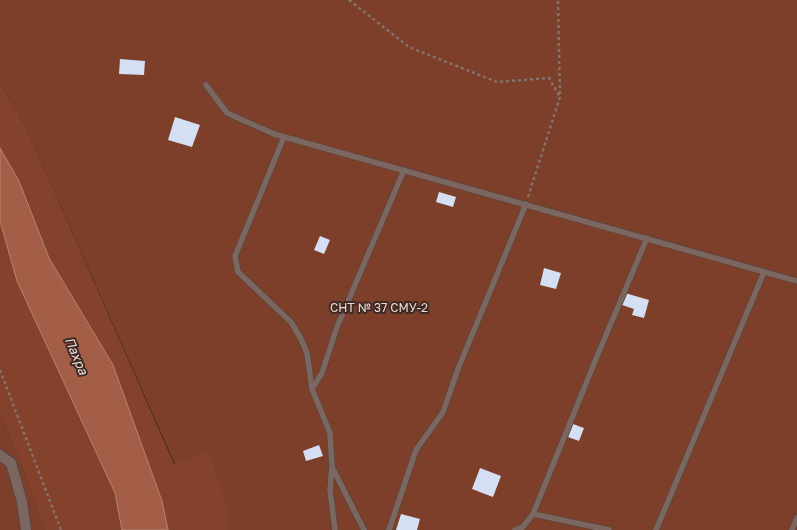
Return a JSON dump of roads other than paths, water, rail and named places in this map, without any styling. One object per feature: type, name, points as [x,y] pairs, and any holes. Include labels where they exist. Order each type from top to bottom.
[{"type":"street","points":[[0,455],[11,463],[22,502],[26,530]]},
{"type":"lane","points":[[206,85],[227,113],[274,134],[797,281]]},
{"type":"lane","points":[[284,137],[235,256],[238,272],[291,322],[307,353],[312,389],[330,432],[332,466],[330,490],[335,530]]},
{"type":"lane","points":[[312,389],[322,373],[337,327],[404,170]]},
{"type":"lane","points":[[389,530],[416,450],[443,412],[458,370],[526,204]]},
{"type":"lane","points":[[515,530],[523,527],[533,514],[647,238]]},
{"type":"lane","points":[[656,530],[764,272]]},
{"type":"lane","points":[[332,466],[364,530]]},
{"type":"lane","points":[[533,514],[609,530]]},
{"type":"lane","points":[[792,530],[797,518]]},
{"type":"water","name":"Пахра","points":[[0,148],[19,181],[49,258],[113,365],[162,501],[168,530],[122,530],[115,493],[17,281],[0,221]]},
{"type":"park label","name":"СНТ № 37 СМУ-2","points":[[379,308]]}]
